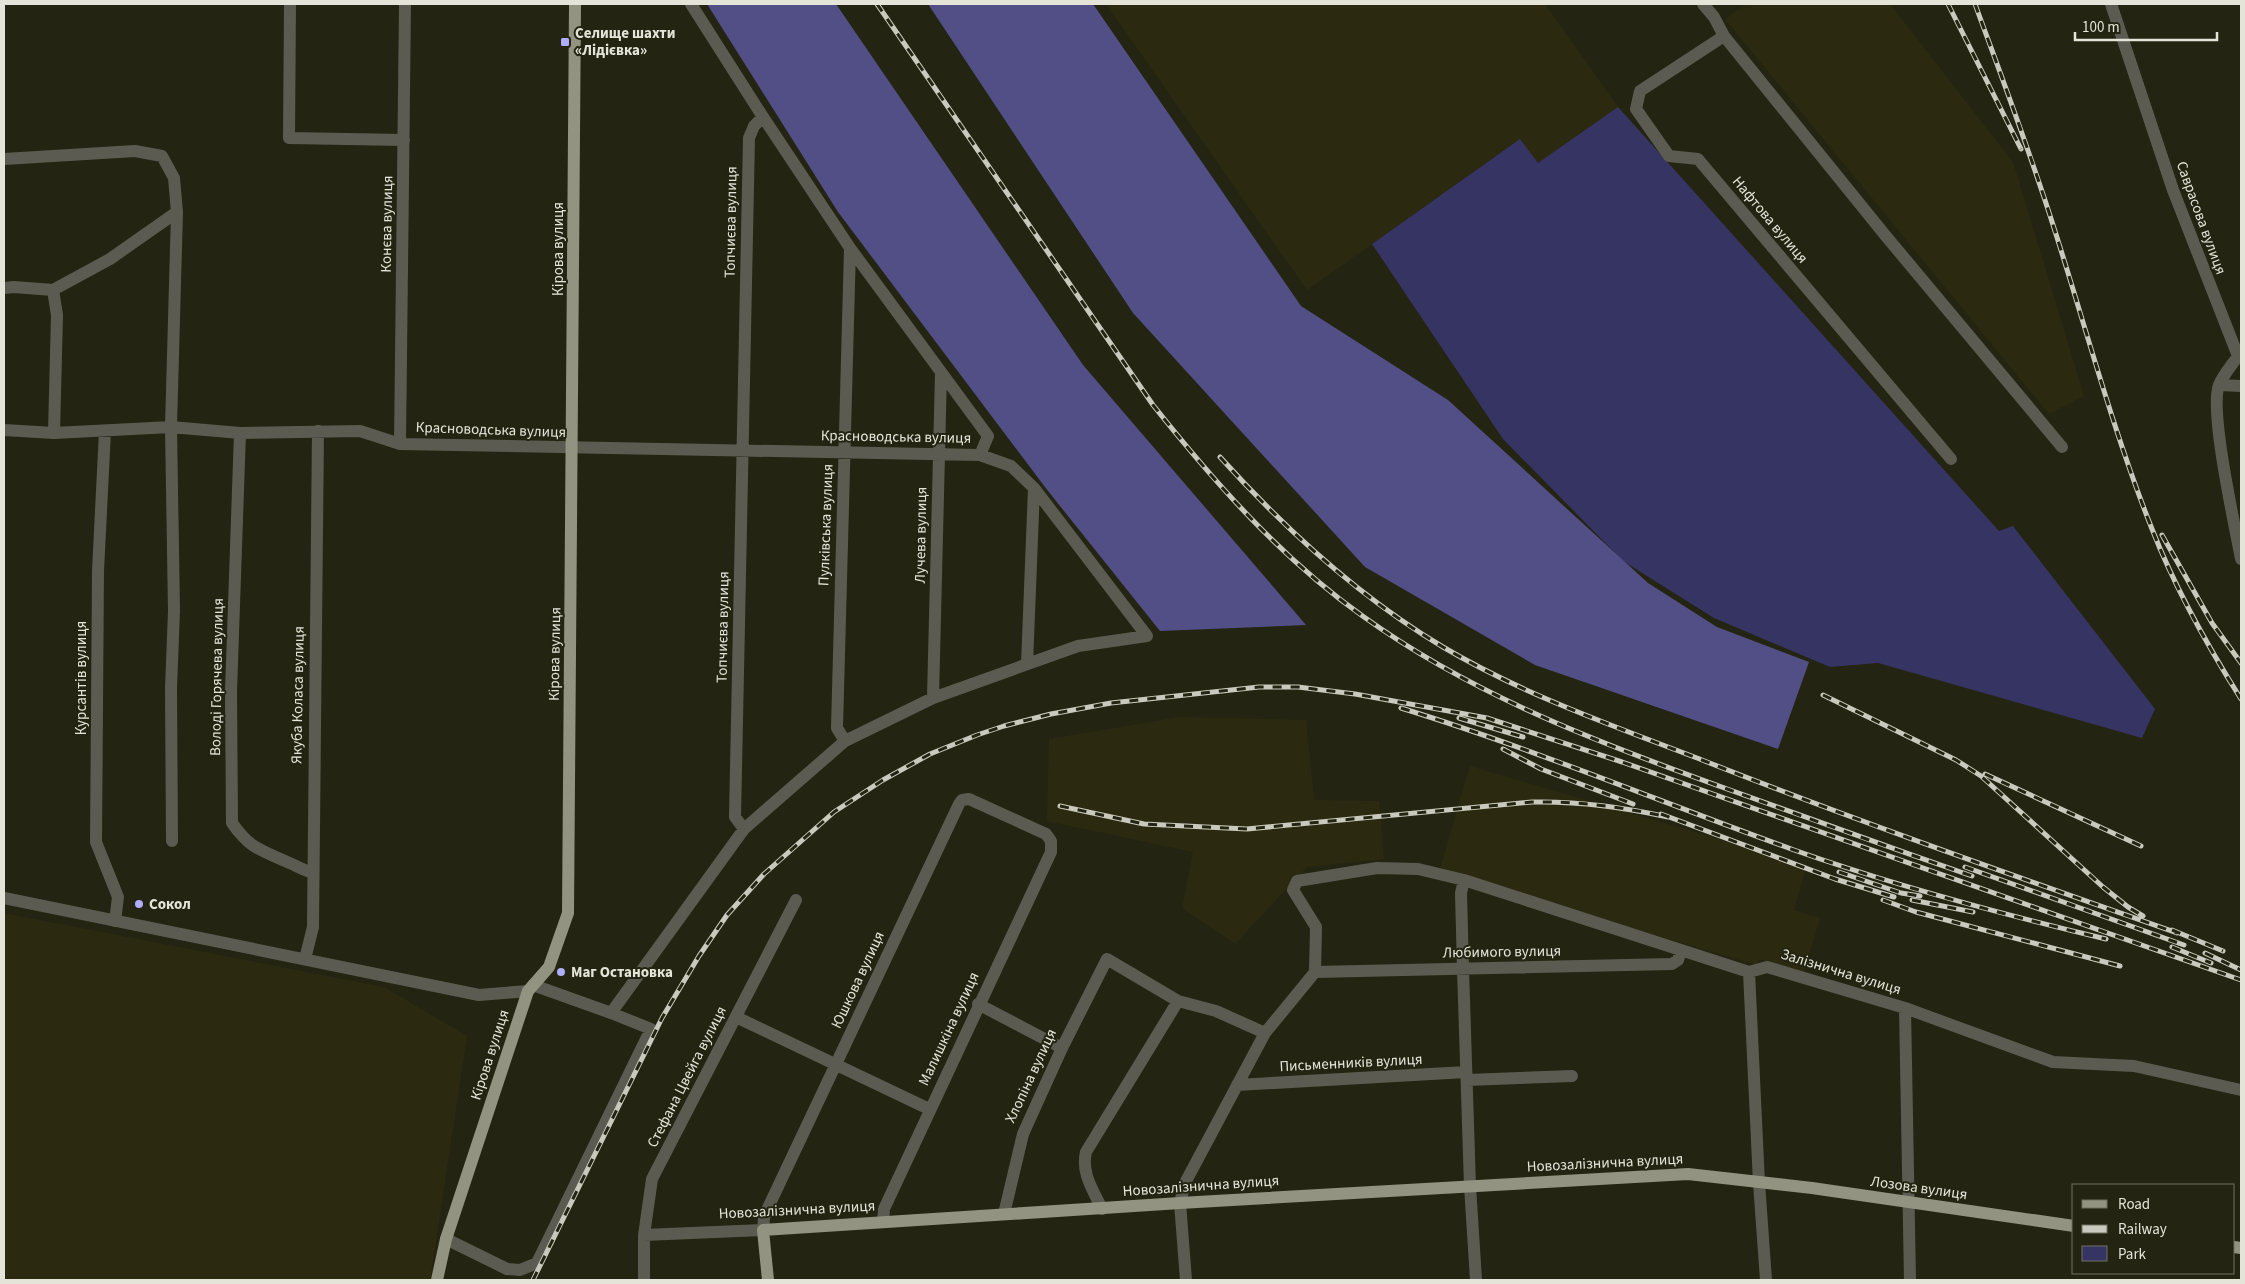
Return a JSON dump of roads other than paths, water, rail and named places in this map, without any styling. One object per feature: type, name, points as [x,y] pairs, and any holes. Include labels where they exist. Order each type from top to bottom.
[{"type":"main road","name":"Кірова вулиця","points":[[437,1280],[446,1238],[531,988],[549,967],[568,912],[575,4]]},
{"type":"main road","name":"Новозалізнична вулиця","points":[[763,1230],[1180,1203],[1688,1174],[1759,1183]]},
{"type":"main road","name":"Лозова вулиця","points":[[1759,1183],[1812,1188],[2072,1226]]},
{"type":"main road","name":"Юшкова вулиця","points":[[763,1230],[768,1280]]},
{"type":"street","points":[[290,4],[289,138],[404,140]]},
{"type":"street","name":"Конєва вулиця","points":[[400,444],[405,4]]},
{"type":"street","points":[[691,4],[850,248],[988,436],[980,455]]},
{"type":"street","points":[[1703,4],[1714,17],[1724,36],[1885,235],[2062,447]]},
{"type":"street","name":"Саврасова вулиця","points":[[2111,4],[2173,190],[2238,356],[2219,385],[2216,402],[2241,559]]},
{"type":"street","name":"Нафтова вулиця","points":[[1724,36],[1640,91],[1636,109],[1669,156],[1698,159],[1951,459]]},
{"type":"street","name":"Топчиєва вулиця","points":[[744,828],[735,817],[749,138],[754,126],[763,117]]},
{"type":"street","points":[[4,159],[135,151],[162,156],[174,178],[176,212],[171,427],[174,611],[171,688],[172,841]]},
{"type":"street","points":[[4,288],[53,290],[110,260],[176,212]]},
{"type":"street","name":"Пулківська вулиця","points":[[845,741],[837,728],[850,248]]},
{"type":"street","points":[[53,290],[56,315],[54,433]]},
{"type":"street","name":"Лучева вулиця","points":[[933,698],[941,373]]},
{"type":"street","points":[[2219,385],[2241,386]]},
{"type":"street","name":"Красноводська вулиця","points":[[4,430],[54,433],[105,432],[171,427],[240,433],[318,430],[360,431],[400,444],[573,449],[743,450],[980,455],[1011,466],[1034,488],[1147,636],[1078,646],[1027,664]]},
{"type":"street","name":"Якуба Коласа вулиця","points":[[305,959],[313,927],[318,430]]},
{"type":"street","name":"Курсантів вулиця","points":[[105,432],[98,571],[96,838],[118,897],[115,921]]},
{"type":"street","name":"Володі Горячева вулиця","points":[[240,433],[231,691],[232,823],[244,839],[258,850],[300,870],[313,874]]},
{"type":"street","points":[[611,1013],[744,828],[845,741],[933,698],[1027,664],[1034,488]]},
{"type":"street","name":"Юшкова вулиця","points":[[763,1230],[764,1218],[962,800],[973,800],[1046,834],[1051,841],[1051,852]]},
{"type":"street","name":"Малишкіна вулиця","points":[[883,1222],[884,1208],[978,1004],[1051,852]]},
{"type":"street","name":"Залізнична вулиця","points":[[1315,972],[1316,927],[1293,890],[1297,881],[1377,868],[1418,869],[1464,880],[1748,972],[1767,967],[1905,1008],[2053,1062],[2134,1066],[2241,1090]]},
{"type":"street","points":[[1464,880],[1461,893],[1466,1076],[1476,1280]]},
{"type":"street","points":[[4,898],[479,996],[531,988],[611,1013],[651,1029],[536,1264],[520,1270],[507,1269],[446,1238]]},
{"type":"street","name":"Стефана Цвейга вулиця","points":[[644,1280],[644,1234],[652,1179],[796,900]]},
{"type":"street","name":"Любимого вулиця","points":[[1315,972],[1672,964],[1678,960],[1681,951]]},
{"type":"street","name":"Хлопіна вулиця","points":[[1004,1214],[1022,1134],[1062,1048],[1107,959],[1178,1001]]},
{"type":"street","points":[[1186,1280],[1180,1203],[1184,1183],[1265,1033],[1315,972]]},
{"type":"street","points":[[1748,972],[1766,1280]]},
{"type":"street","points":[[1102,1209],[1086,1175],[1083,1163],[1086,1152],[1178,1001],[1216,1011],[1265,1033]]},
{"type":"street","points":[[978,1004],[1062,1048]]},
{"type":"street","points":[[1905,1008],[1907,1203],[1910,1280]]},
{"type":"street","points":[[736,1017],[929,1109]]},
{"type":"street","name":"Письменників вулиця","points":[[1237,1085],[1466,1076],[1572,1076]]},
{"type":"street","name":"Новозалізнична вулиця","points":[[644,1234],[763,1230]]},
{"type":"railway","points":[[877,4],[1153,405],[1225,491],[1278,545],[1334,594],[1407,646],[1495,695],[1541,716],[1682,773],[1972,876]]},
{"type":"railway","points":[[1948,4],[2021,149]]},
{"type":"railway","points":[[1975,4],[2035,171],[2112,417],[2152,529],[2192,616],[2241,699]]},
{"type":"railway","points":[[1220,457],[1297,536],[1353,584],[1443,647],[1505,680],[1603,722],[1820,805],[2177,933]]},
{"type":"railway","points":[[2162,535],[2212,623],[2241,663]]},
{"type":"railway","points":[[533,1280],[662,1018],[699,956],[727,915],[764,874],[834,812],[883,780],[930,754],[1004,726],[1051,714],[1111,703],[1259,687],[1298,687],[1355,694],[1487,718],[1622,762],[2241,980]]},
{"type":"railway","points":[[1823,695],[1956,760],[1981,776],[2103,887],[2128,907],[2143,916]]},
{"type":"railway","points":[[1401,708],[1500,741],[1794,850],[1871,876],[2027,920],[2106,939]]},
{"type":"railway","points":[[1459,718],[1523,737]]},
{"type":"railway","points":[[1503,749],[1541,769],[1633,804]]},
{"type":"railway","points":[[1985,774],[2141,846]]},
{"type":"railway","points":[[1060,806],[1144,824],[1247,829],[1532,802],[1601,805],[1668,817]]},
{"type":"railway","points":[[1661,814],[1835,879],[1894,897]]},
{"type":"railway","points":[[1965,867],[2184,945]]},
{"type":"railway","points":[[1839,872],[1901,893],[1920,896]]},
{"type":"railway","points":[[1883,900],[1916,912],[2120,966]]},
{"type":"railway","points":[[1912,900],[1973,912]]},
{"type":"railway","points":[[2172,930],[2223,951]]},
{"type":"railway","points":[[2172,947],[2211,963]]},
{"type":"railway","points":[[2205,953],[2241,970]]},
{"type":"place","name":"Селище шахти «Лідієвка»","points":[[565,42]]},
{"type":"place","name":"Сокол","points":[[139,904]]},
{"type":"place","name":"Маг Остановка","points":[[561,972]]}]
